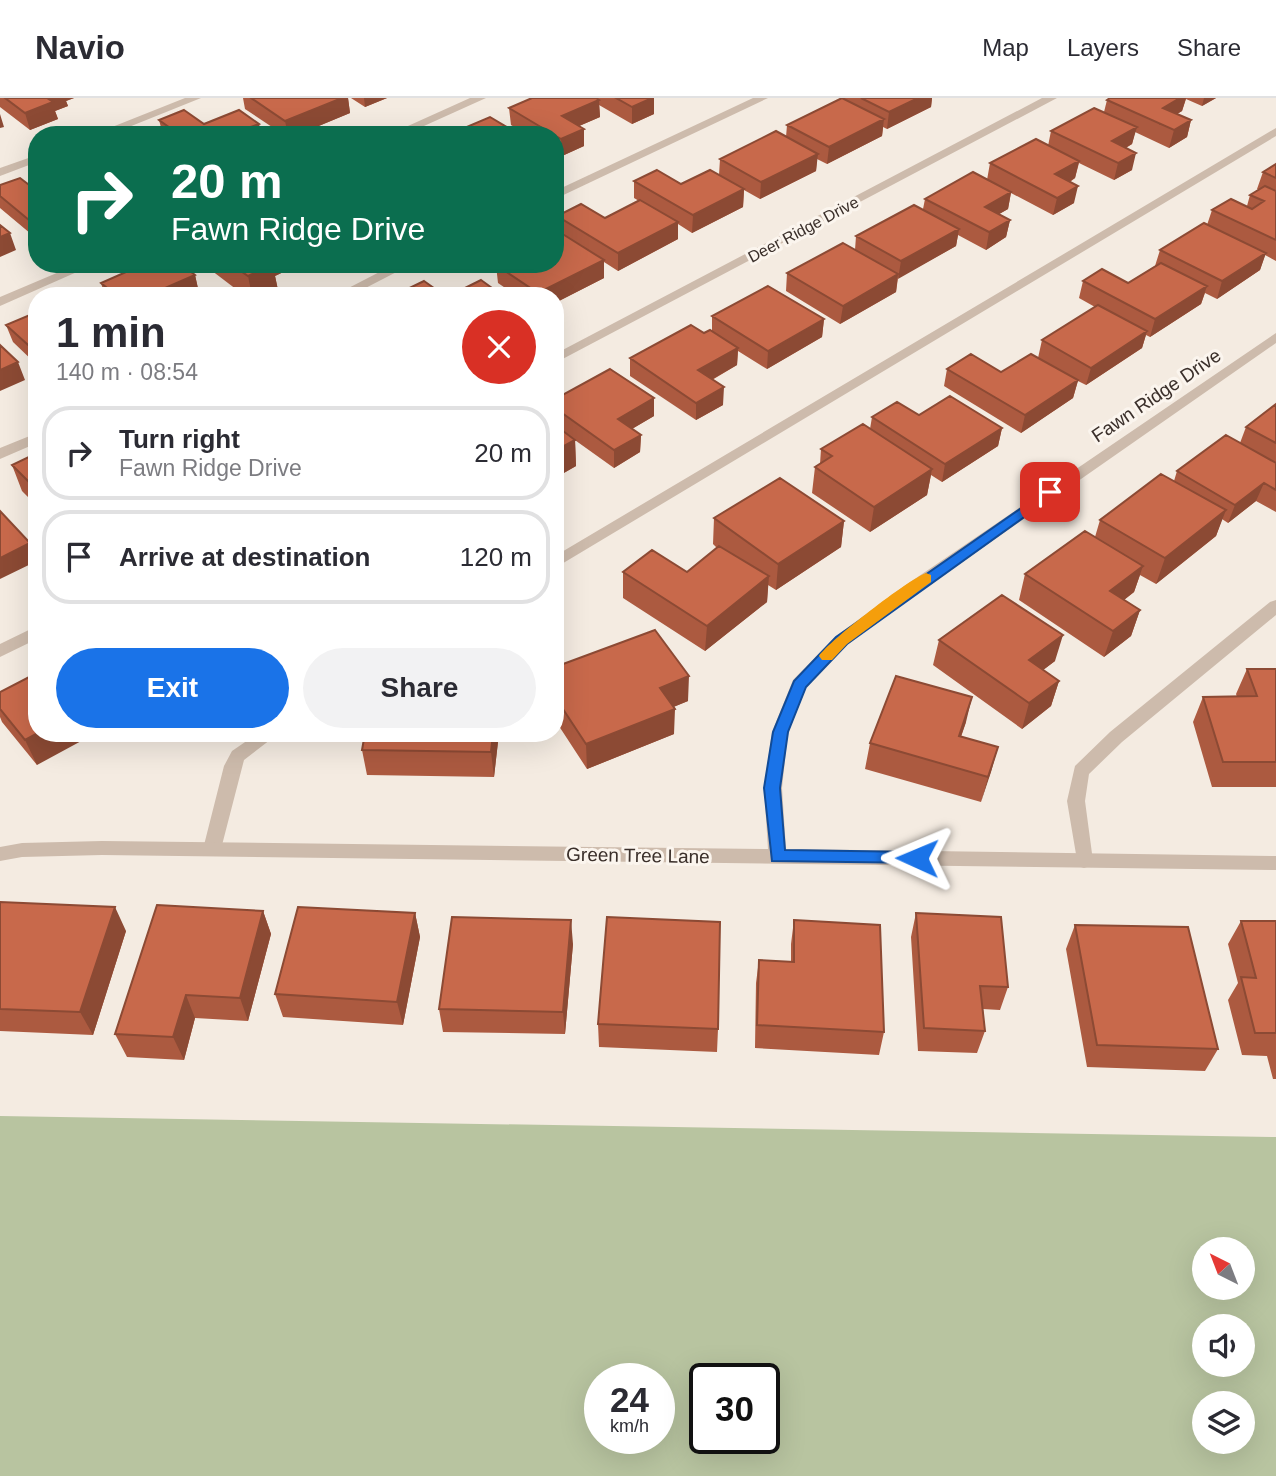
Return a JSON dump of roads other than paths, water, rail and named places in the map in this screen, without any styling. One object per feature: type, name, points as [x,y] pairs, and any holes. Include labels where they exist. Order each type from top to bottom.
[{"type":"street","points":[[122,126],[195,98]]},
{"type":"street","points":[[415,126],[480,98]]},
{"type":"street","points":[[564,191],[762,98]]},
{"type":"street","name":"Deer Ridge Drive","points":[[564,354],[1051,98]]},
{"type":"street","points":[[564,558],[1276,131]]},
{"type":"street","points":[[0,172],[28,161]]},
{"type":"street","points":[[35,287],[68,273]]},
{"type":"street","points":[[358,287],[387,273]]},
{"type":"street","points":[[0,302],[28,290]]},
{"type":"street","name":"Fawn Ridge Drive","points":[[778,856],[772,788],[780,732],[799,684],[841,640],[1276,337]]},
{"type":"street","points":[[0,454],[28,441]]},
{"type":"street","points":[[1084,861],[1076,802],[1081,771],[1116,737],[1276,606]]},
{"type":"street","points":[[0,651],[28,637]]},
{"type":"street","points":[[212,849],[233,766],[238,756],[258,742]]},
{"type":"street","name":"Green Tree Lane","points":[[0,854],[22,850],[212,849],[1276,863]]}]
